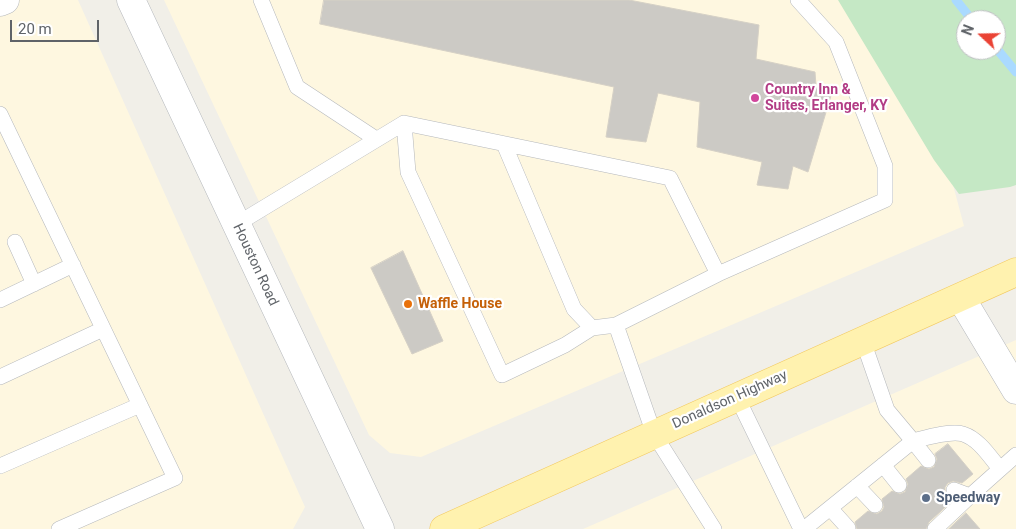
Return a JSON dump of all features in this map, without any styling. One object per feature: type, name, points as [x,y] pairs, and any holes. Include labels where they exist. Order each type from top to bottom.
[{"type":"main road","name":"Donaldson Highway","points":[[444,529],[1016,272]]},
{"type":"street","points":[[0,2],[5,0]]},
{"type":"street","name":"Houston Road","points":[[132,0],[380,529]]},
{"type":"street","points":[[961,298],[1016,390]]},
{"type":"lane","points":[[261,0],[297,87],[376,140]]},
{"type":"lane","points":[[404,123],[408,172],[502,375],[565,345],[592,328],[616,325],[718,274],[885,200],[885,166],[836,42],[798,0]]},
{"type":"lane","points":[[0,114],[175,478],[59,529]]},
{"type":"lane","points":[[237,224],[404,123],[670,178],[718,274]]},
{"type":"lane","points":[[504,144],[574,309],[592,328]]},
{"type":"lane","points":[[15,242],[34,284]]},
{"type":"lane","points":[[0,300],[73,265]]},
{"type":"lane","points":[[616,325],[654,434],[714,529]]},
{"type":"lane","points":[[0,377],[104,329]]},
{"type":"lane","points":[[863,341],[887,410],[928,460]]},
{"type":"lane","points":[[737,397],[802,529],[913,441],[948,433],[962,433],[976,441],[1000,469]]},
{"type":"lane","points":[[0,466],[140,405]]},
{"type":"lane","points":[[935,529],[1016,455]]},
{"type":"lane","points":[[883,466],[899,485]]},
{"type":"lane","points":[[857,486],[875,506]]},
{"type":"lane","points":[[954,490],[970,496]]},
{"type":"lane","points":[[830,508],[848,528]]},
{"type":"shaded area","points":[[0,0],[78,0],[305,507],[293,529],[0,529]]},
{"type":"shaded area","points":[[164,0],[984,0],[972,10],[956,10],[956,23],[918,54],[964,226],[421,457],[390,453],[369,435]]},
{"type":"shaded area","points":[[1016,340],[1016,529],[583,529]]},
{"type":"green space","points":[[838,0],[1016,0],[1016,185],[959,194],[934,160]]},
{"type":"building","name":"Country Inn & Suites, Erlanger, KY","points":[[324,0],[629,0],[759,25],[756,59],[815,72],[816,86],[833,89],[808,172],[793,166],[788,189],[757,185],[762,162],[697,147],[700,102],[658,93],[646,142],[606,137],[614,87],[320,24]]},
{"type":"building","name":"Waffle House","points":[[403,251],[443,341],[412,354],[371,268]]},
{"type":"building","points":[[948,444],[973,474],[962,483],[953,481],[948,483],[945,487],[945,492],[953,500],[929,522],[926,529],[857,529],[855,522],[868,511],[877,514],[882,511],[884,507],[882,499],[892,491],[900,494],[905,492],[908,484],[906,479],[921,466],[929,469],[934,467],[937,459],[935,454]]},
{"type":"building","points":[[966,513],[980,529],[949,529]]},
{"type":"waterway","points":[[956,0],[964,10]]},
{"type":"waterway","points":[[1006,60],[1016,72]]},
{"type":"place","name":"Country Inn & Suites, Erlanger, KY","points":[[755,98]]},
{"type":"place","name":"Waffle House","points":[[408,304]]},
{"type":"place","name":"Speedway","points":[[926,498]]}]
